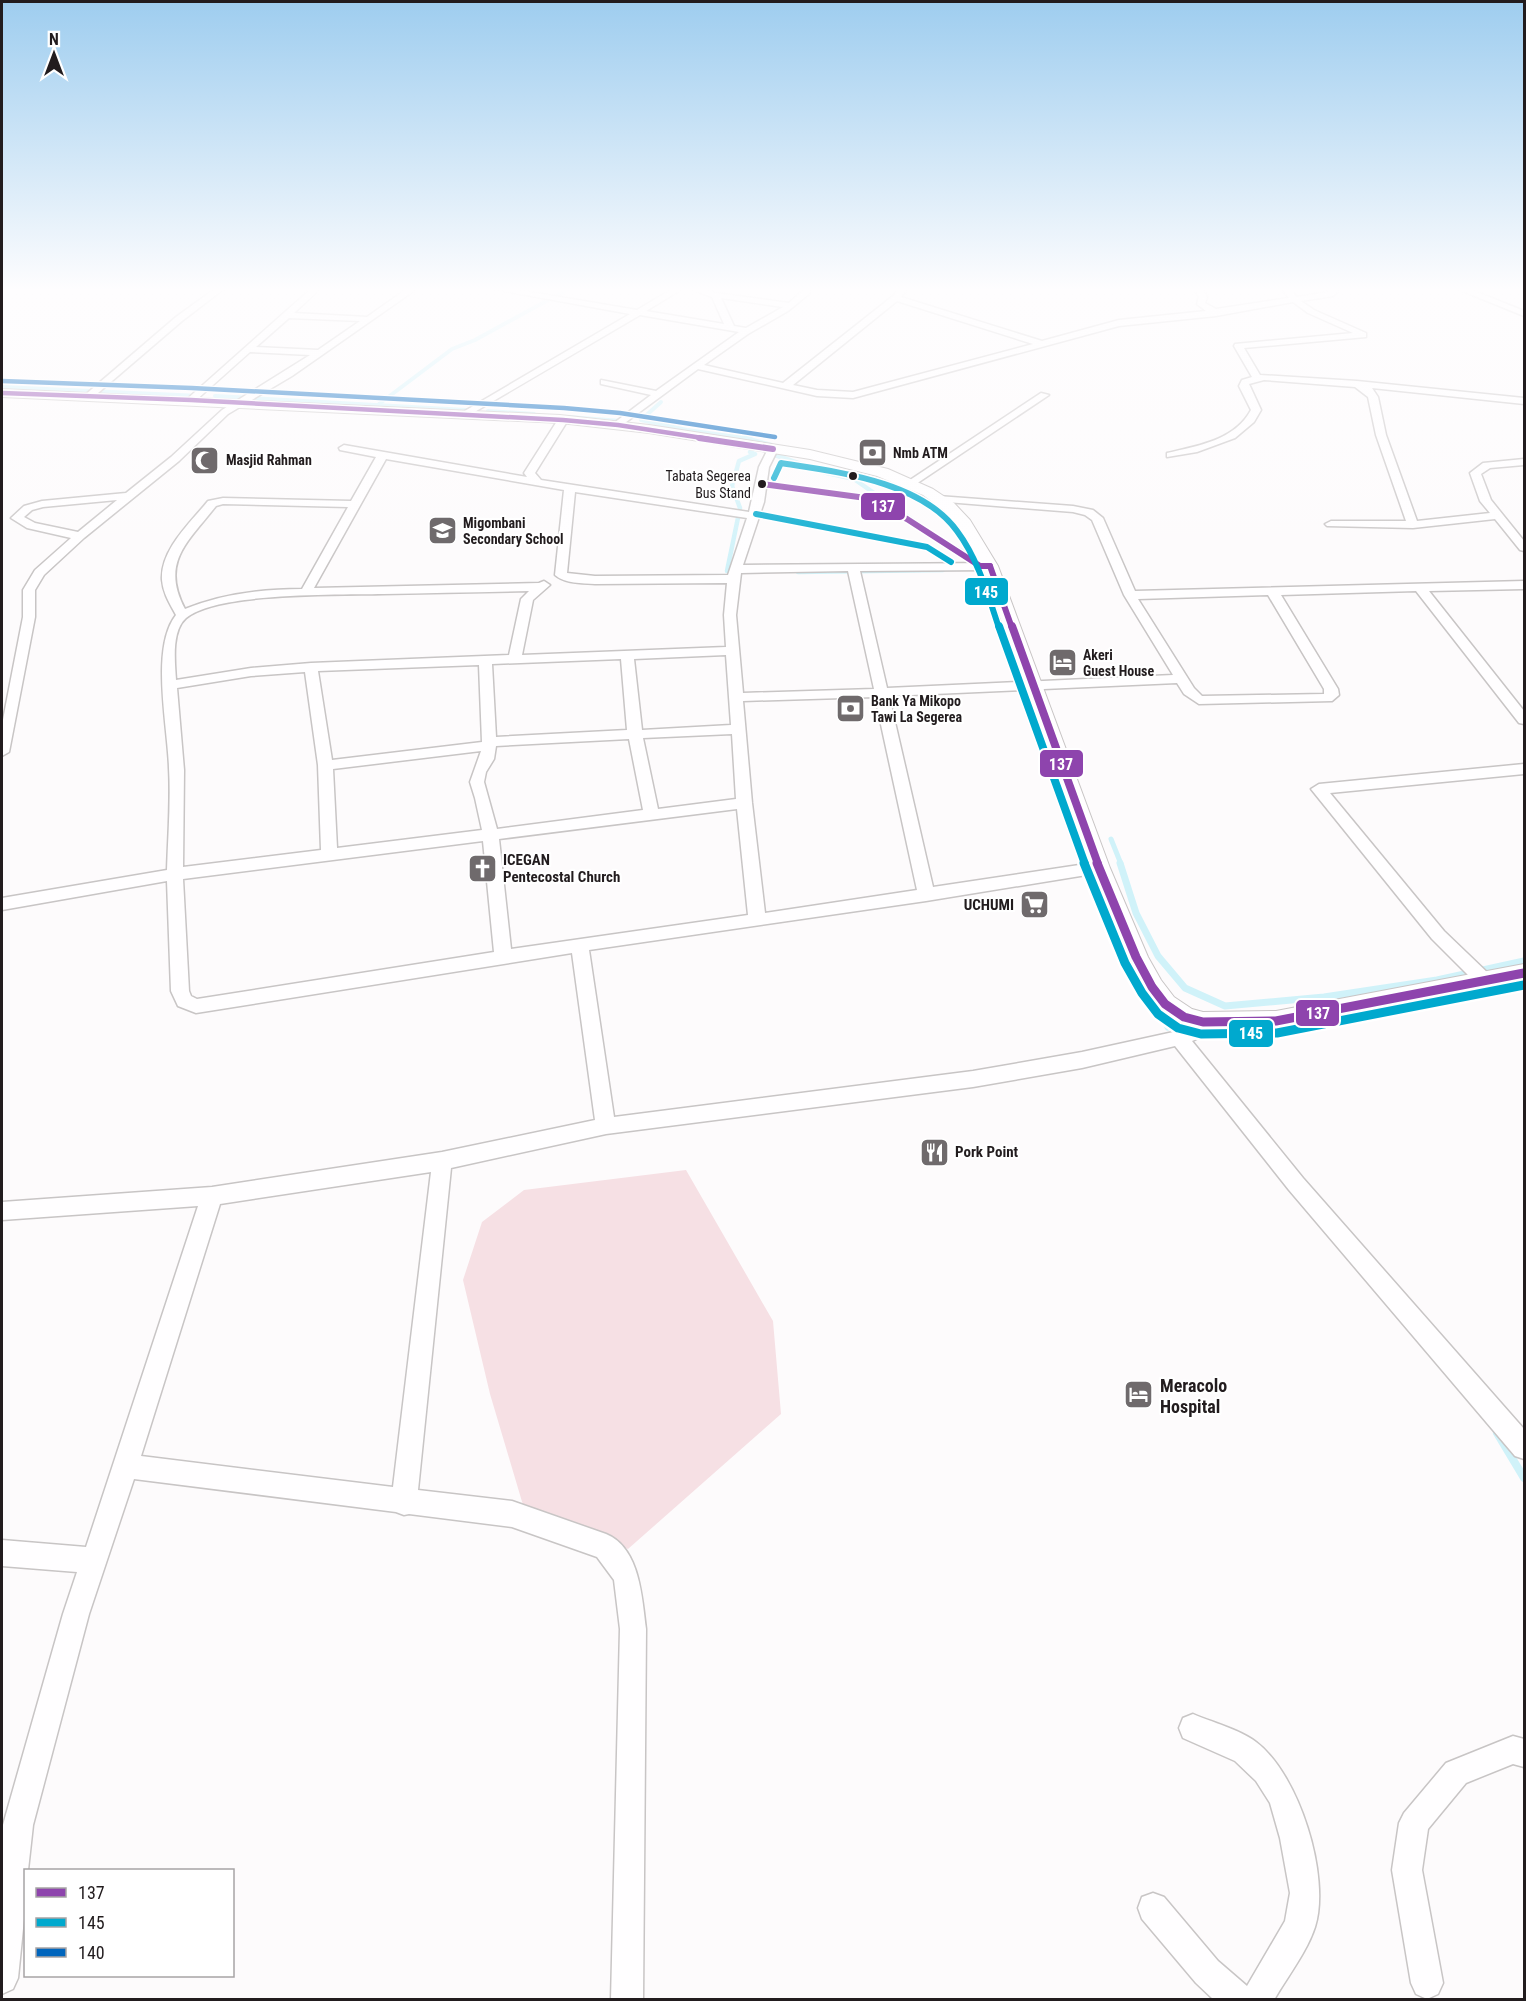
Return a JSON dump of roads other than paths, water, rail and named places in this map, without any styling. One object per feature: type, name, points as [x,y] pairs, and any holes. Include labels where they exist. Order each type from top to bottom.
[{"type":"main road","points":[[2,393],[466,414],[618,425],[853,464],[909,484],[954,510],[968,525],[990,566],[1099,868],[1136,957],[1152,987],[1165,1004],[1184,1017],[1203,1022],[1276,1021],[1524,973]]},
{"type":"street","points":[[88,397],[106,381]]},
{"type":"street","points":[[192,400],[212,381]]},
{"type":"street","points":[[2,752],[29,617],[29,590],[39,573],[80,536],[176,459],[225,412],[277,381]]},
{"type":"street","points":[[466,414],[519,381]]},
{"type":"street","points":[[618,425],[676,381]]},
{"type":"street","points":[[765,381],[830,395],[853,395],[904,381]]},
{"type":"street","points":[[785,386],[791,381]]},
{"type":"street","points":[[1171,455],[1209,446],[1232,435],[1248,422],[1256,410],[1244,384],[1249,381]]},
{"type":"street","points":[[1320,381],[1524,401]]},
{"type":"street","points":[[604,382],[658,394]]},
{"type":"street","points":[[1357,384],[1368,390],[1373,397],[1381,435],[1413,525]]},
{"type":"street","points":[[909,484],[1044,395]]},
{"type":"street","points":[[537,482],[529,473],[563,420]]},
{"type":"street","points":[[344,448],[570,488],[753,516]]},
{"type":"street","points":[[757,920],[731,651],[734,574],[748,539],[761,490],[764,467],[773,449]]},
{"type":"street","points":[[306,592],[383,454]]},
{"type":"street","points":[[1524,462],[1487,465],[1475,473],[1486,501],[1524,548]]},
{"type":"street","points":[[561,575],[570,488]]},
{"type":"street","points":[[80,536],[30,526],[18,518],[28,508],[42,504],[129,496]]},
{"type":"street","points":[[938,499],[1073,509],[1094,514],[1130,595],[1189,691],[1199,700],[1328,698],[1332,695],[1331,689],[1272,591]]},
{"type":"street","points":[[182,615],[170,590],[167,577],[169,566],[175,554],[212,503],[223,501],[354,504]]},
{"type":"street","points":[[1331,524],[1413,525],[1496,516]]},
{"type":"street","points":[[515,659],[526,599],[540,586],[561,575],[574,579],[595,580],[854,569],[990,566]]},
{"type":"street","points":[[854,569],[926,895]]},
{"type":"street","points":[[1130,595],[1524,585]]},
{"type":"street","points":[[540,586],[239,596],[213,602],[182,615],[175,624],[170,639],[170,685],[177,770],[175,874],[180,991],[184,1001],[196,1006],[580,945],[1099,868]]},
{"type":"street","points":[[1419,588],[1524,720]]},
{"type":"street","points":[[170,685],[251,672],[311,667],[731,651]]},
{"type":"street","points":[[627,656],[635,734],[652,816]]},
{"type":"street","points":[[485,660],[490,744],[487,759],[479,772],[477,782],[483,798],[490,833],[503,957]]},
{"type":"street","points":[[311,667],[325,765],[329,853]]},
{"type":"street","points":[[737,697],[880,694],[1032,684],[1182,679]]},
{"type":"street","points":[[325,765],[490,744],[739,729]]},
{"type":"street","points":[[1485,981],[1438,935],[1322,796],[1319,789],[1524,769]]},
{"type":"street","points":[[2,904],[175,874],[329,853],[652,816],[744,803]]},
{"type":"street","points":[[580,945],[606,1126]]},
{"type":"street","points":[[2,1211],[212,1196],[442,1161],[606,1126],[973,1080],[1082,1060],[1179,1038],[1192,1033],[1203,1022]]},
{"type":"street","points":[[1179,1038],[1296,1184],[1524,1447]]},
{"type":"street","points":[[404,1503],[442,1161]]},
{"type":"street","points":[[2,1978],[10,1825],[212,1196]]},
{"type":"street","points":[[126,1466],[404,1503],[512,1514],[606,1547],[626,1576],[633,1629],[627,2000]]},
{"type":"street","points":[[2,1553],[94,1560]]},
{"type":"street","points":[[1192,1728],[1245,1751],[1266,1771],[1282,1797],[1295,1838],[1305,1893],[1300,1926],[1256,2000]]},
{"type":"street","points":[[1427,1983],[1407,1869],[1414,1823],[1456,1773],[1513,1750],[1524,1753]]},
{"type":"street","points":[[1153,1908],[1207,1972],[1239,2000]]},
{"type":"waterway","points":[[379,404],[409,381]]},
{"type":"waterway","points":[[2,387],[200,396]]},
{"type":"waterway","points":[[215,396],[466,410]]},
{"type":"waterway","points":[[661,402],[641,420],[687,430],[746,438]]},
{"type":"waterway","points":[[488,411],[534,414]]},
{"type":"waterway","points":[[569,417],[621,421],[626,419]]},
{"type":"waterway","points":[[746,438],[751,439]]},
{"type":"waterway","points":[[746,438],[771,445]]},
{"type":"waterway","points":[[739,571],[727,571],[740,508],[732,486],[739,461],[755,454],[750,452]]},
{"type":"waterway","points":[[772,454],[827,473],[854,479],[941,540],[982,562]]},
{"type":"waterway","points":[[798,572],[943,570]]},
{"type":"waterway","points":[[1111,839],[1121,864]]},
{"type":"waterway","points":[[1120,863],[1136,913],[1158,956],[1185,988],[1225,1006],[1324,997],[1437,980],[1524,961]]},
{"type":"waterway","points":[[1160,1009],[1168,1027]]},
{"type":"waterway","points":[[1497,1433],[1524,1478]]},
{"type":"place","name":"Nmb ATM","points":[[872,453]]},
{"type":"place","name":"Masjid Rahman","points":[[205,460]]},
{"type":"place","name":"Tabata Segerea Bus Stand","points":[[762,484]]},
{"type":"place","name":"Migombani Secondary School","points":[[442,531]]},
{"type":"place","name":"Akeri Guest House","points":[[1062,663]]},
{"type":"place","name":"Bank Ya Mikopo Tawi La Segerea","points":[[850,709]]},
{"type":"place","name":"ICEGAN Pentecostal Church","points":[[482,869]]},
{"type":"place","name":"UCHUMI","points":[[1035,905]]},
{"type":"place","name":"Pork Point","points":[[934,1152]]},
{"type":"place","name":"Meracolo Hospital","points":[[1139,1395]]}]
